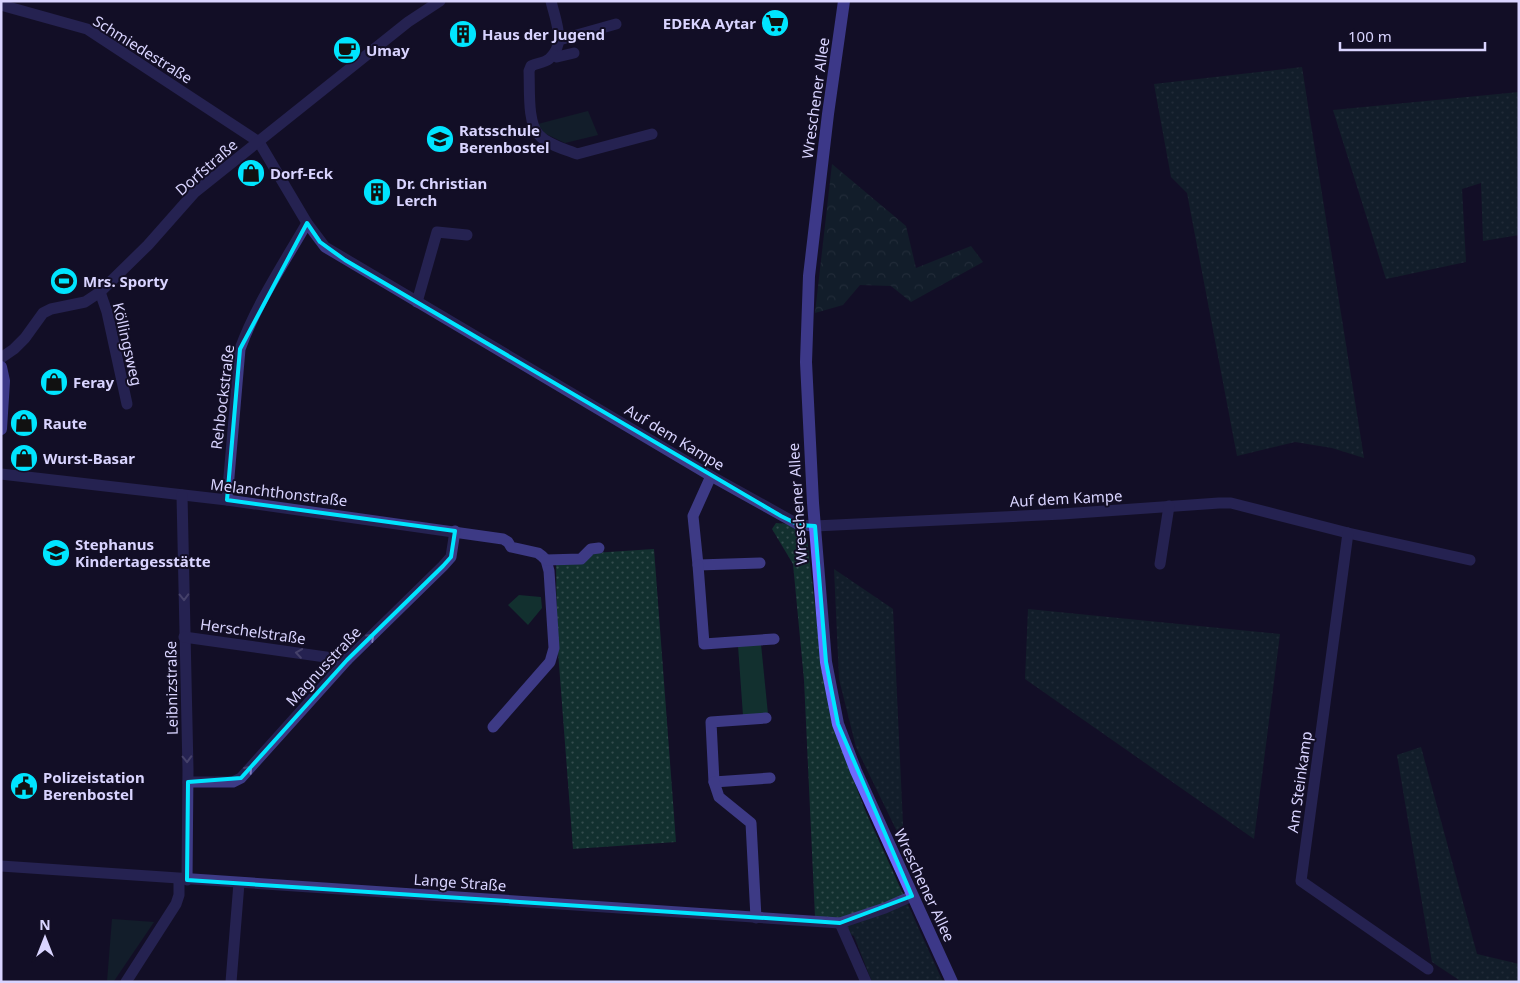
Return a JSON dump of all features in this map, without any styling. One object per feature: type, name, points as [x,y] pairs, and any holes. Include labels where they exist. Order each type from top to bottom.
[{"type":"street","name":"Dorfstraße","points":[[1,358],[25,338],[43,313],[64,306],[77,305],[90,300],[100,292],[148,245],[194,193],[408,22],[440,1]]},
{"type":"street","points":[[551,1],[559,40],[557,50],[548,60],[531,66],[529,71],[531,120],[540,136],[577,154],[652,134]]},
{"type":"street","name":"Wreschener Allee","points":[[844,1],[828,114],[809,276],[806,362],[815,526],[826,662],[838,724],[856,771],[952,982]]},
{"type":"street","name":"Schmiedestraße","points":[[1,5],[87,29],[259,142]]},
{"type":"street","points":[[559,40],[616,24]]},
{"type":"street","points":[[553,55],[557,57],[574,53]]},
{"type":"street","name":"Auf dem Kampe","points":[[259,142],[308,222],[326,247],[711,476],[799,525],[815,526],[1062,514],[1231,503],[1348,533],[1470,560]]},
{"type":"street","name":"Rehbockstraße","points":[[227,500],[240,349],[245,335],[265,297],[308,222]]},
{"type":"street","points":[[417,302],[437,232],[467,235]]},
{"type":"street","name":"Köllingsweg","points":[[100,292],[107,312],[127,404]]},
{"type":"street","points":[[1,367],[4,381],[1,429]]},
{"type":"street","name":"Melanchthonstraße","points":[[1,474],[227,500],[503,538],[512,547],[538,553],[546,560],[581,559],[591,549],[599,548]]},
{"type":"street","points":[[711,476],[693,516],[704,644],[774,639]]},
{"type":"street","name":"Leibnizstraße","points":[[126,982],[176,904],[183,879],[188,782],[182,496]]},
{"type":"street","points":[[1160,564],[1169,506]]},
{"type":"street","name":"Magnusstraße","points":[[188,782],[233,782],[242,778],[347,660],[444,566],[451,557],[455,532]]},
{"type":"street","name":"Am Steinkamp","points":[[1348,533],[1301,881],[1428,969]]},
{"type":"street","points":[[493,727],[544,669],[553,655],[549,570],[546,560]]},
{"type":"street","points":[[698,565],[760,563]]},
{"type":"street","name":"Herschelstraße","points":[[184,637],[347,660]]},
{"type":"street","points":[[756,918],[751,823],[719,798],[714,782],[711,722],[766,718]]},
{"type":"street","points":[[714,782],[770,778]]},
{"type":"street","name":"Lange Straße","points":[[1,866],[840,923],[885,908],[912,896]]},
{"type":"street","points":[[230,982],[239,883]]},
{"type":"street","points":[[840,923],[866,982]]},
{"type":"highlighted area","points":[[307,223],[320,242],[345,260],[781,516],[799,525],[815,526],[826,662],[838,724],[912,896],[840,923],[187,880],[188,782],[241,778],[347,660],[451,557],[455,531],[227,500],[240,349]]},
{"type":"green space","points":[[1302,67],[1364,458],[1332,448],[1295,442],[1237,456],[1187,193],[1171,177],[1154,84]]},
{"type":"green space","points":[[1519,92],[1519,235],[1483,241],[1481,183],[1462,189],[1466,262],[1386,279],[1333,110]]},
{"type":"green space","points":[[588,111],[598,135],[565,143],[544,133],[538,124]]},
{"type":"green space","points":[[832,164],[906,226],[916,268],[971,246],[983,262],[911,302],[891,286],[860,285],[843,305],[815,313]]},
{"type":"green space","points":[[776,523],[788,524],[807,538],[817,623],[835,731],[865,810],[943,982],[872,982],[854,936],[815,917],[804,680],[793,564],[772,529]]},
{"type":"green space","points":[[654,549],[676,842],[573,849],[557,638],[556,563],[593,553]]},
{"type":"green space","points":[[834,569],[893,609],[904,846],[856,747],[839,679]]},
{"type":"green space","points":[[519,595],[541,597],[542,608],[528,625],[508,605]]},
{"type":"green space","points":[[1028,609],[1280,634],[1254,839],[1025,679]]},
{"type":"green space","points":[[761,644],[768,714],[743,716],[738,646]]},
{"type":"green space","points":[[1421,747],[1477,954],[1519,964],[1519,982],[1462,982],[1432,962],[1397,755]]},
{"type":"green space","points":[[112,919],[154,922],[114,981],[107,982]]},
{"type":"place","name":"EDEKA Aytar","points":[[775,23]]},
{"type":"place","name":"Haus der Jugend","points":[[463,34]]},
{"type":"place","name":"Umay","points":[[347,50]]},
{"type":"place","name":"Ratsschule Berenbostel","points":[[440,139]]},
{"type":"place","name":"Dorf-Eck","points":[[251,173]]},
{"type":"place","name":"Dr. Christian Lerch","points":[[377,192]]},
{"type":"place","name":"Mrs. Sporty","points":[[64,281]]},
{"type":"place","name":"Feray","points":[[54,382]]},
{"type":"place","name":"Raute","points":[[24,423]]},
{"type":"place","name":"Wurst-Basar","points":[[24,458]]},
{"type":"place","name":"Stephanus Kindertagesstätte","points":[[56,553]]},
{"type":"place","name":"Polizeistation Berenbostel","points":[[24,786]]}]
